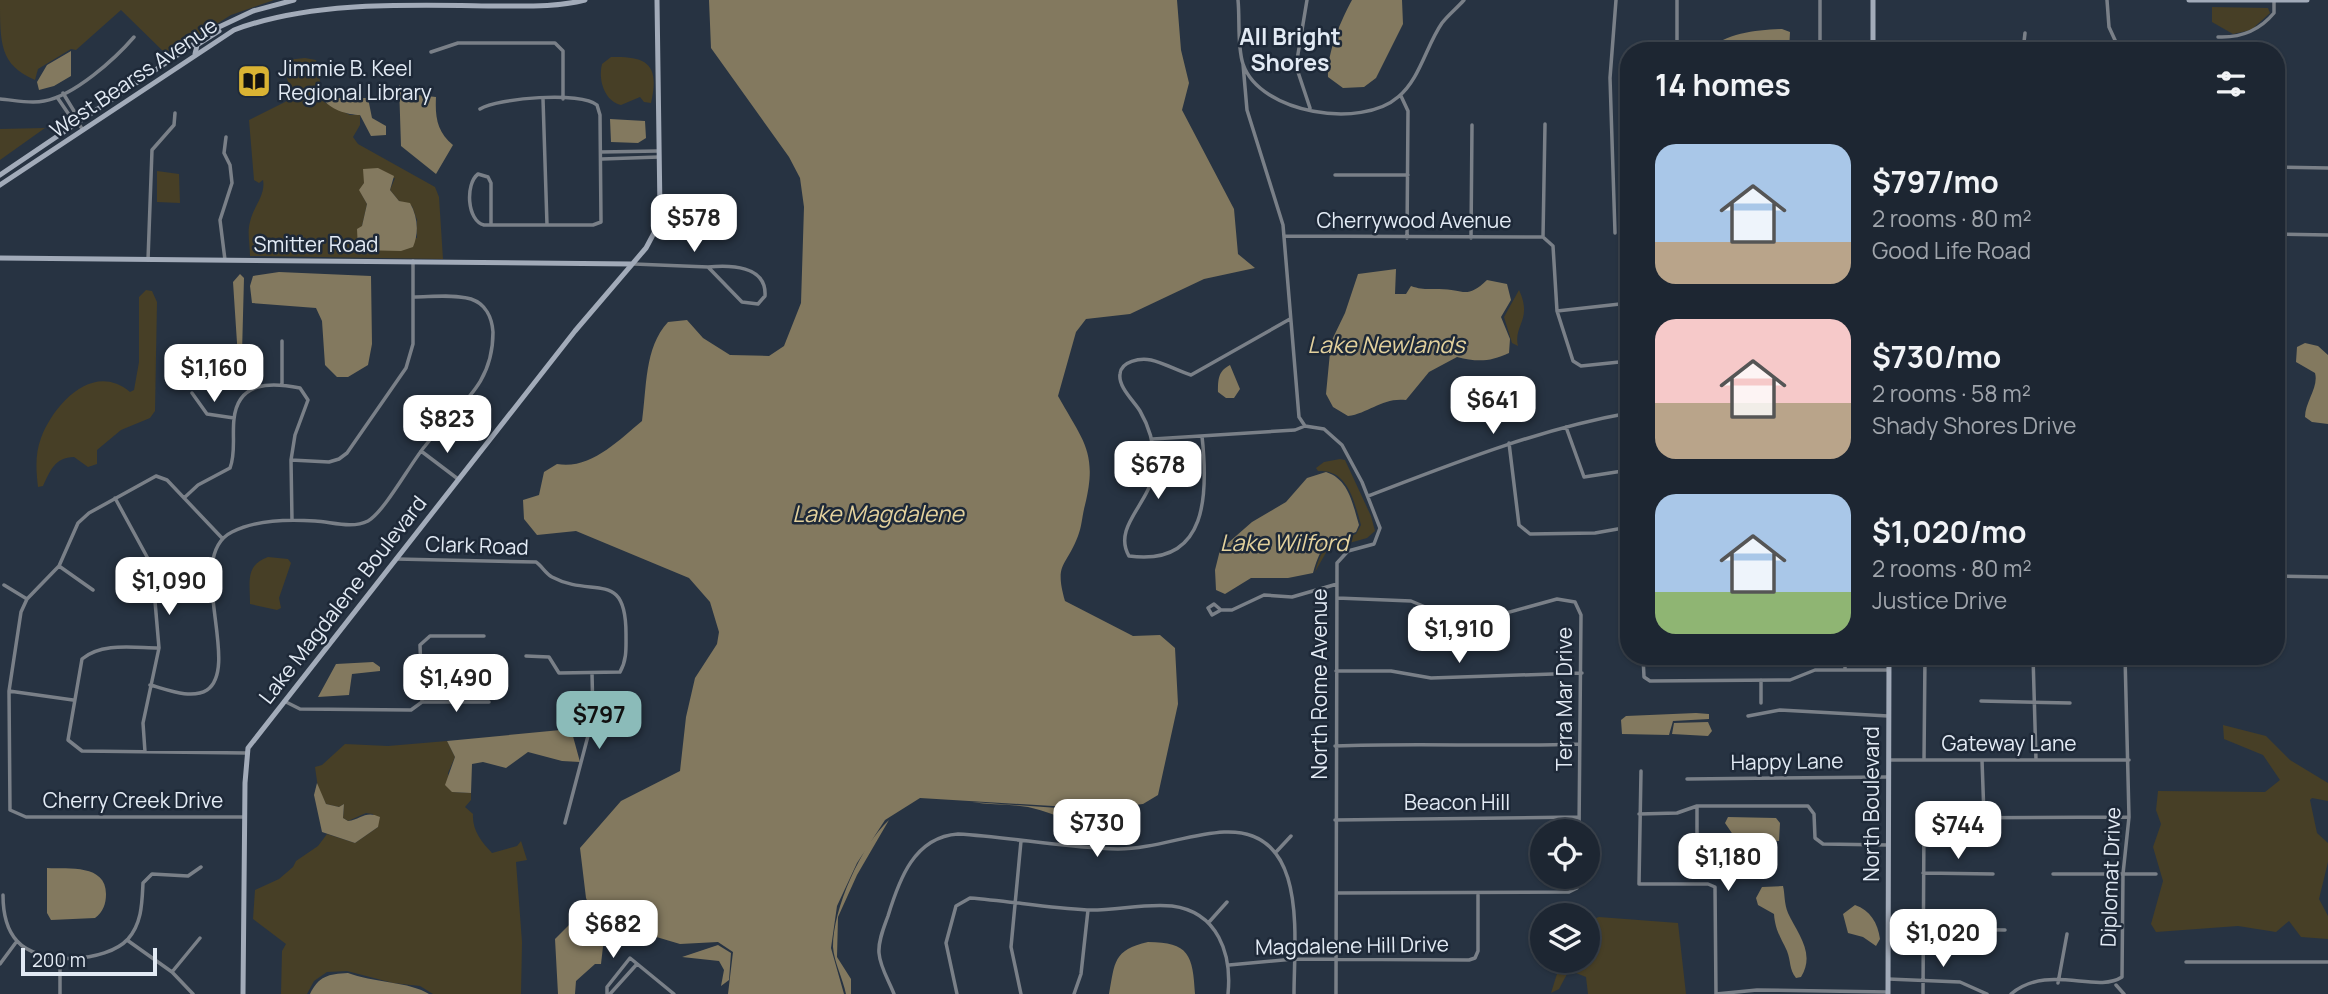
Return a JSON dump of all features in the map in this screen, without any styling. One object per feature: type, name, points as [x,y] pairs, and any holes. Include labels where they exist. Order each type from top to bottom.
[{"type":"street","name":"West Bearss Avenue","points":[[0,175],[229,22],[294,0]]},
{"type":"street","name":"West Bearss Avenue","points":[[0,185],[195,54],[244,25],[302,8],[340,5],[548,5],[585,0]]},
{"type":"street","name":"Lake Magdalene Boulevard","points":[[246,753],[394,559],[650,243],[659,219],[657,0]]},
{"type":"street","points":[[1153,439],[1295,430],[1305,426],[1299,417],[1296,401],[1284,236],[1281,217],[1249,118],[1238,0]]},
{"type":"street","points":[[1307,0],[1296,66],[1310,108]]},
{"type":"street","points":[[1243,64],[1256,84],[1271,97],[1310,108],[1363,115],[1384,108],[1401,96],[1442,23],[1464,0]]},
{"type":"street","points":[[1615,233],[1611,78],[1616,0]]},
{"type":"street","points":[[1677,0],[1677,42]]},
{"type":"street","points":[[1820,0],[1820,42]]},
{"type":"street","points":[[1872,42],[1873,0]]},
{"type":"street","points":[[2107,0],[2109,27],[2116,42]]},
{"type":"street","points":[[2189,0],[2306,0]]},
{"type":"street","points":[[2218,37],[2252,32],[2274,13],[2274,1]]},
{"type":"street","points":[[195,54],[197,46],[229,22]]},
{"type":"street","points":[[2024,42],[2025,33]]},
{"type":"street","points":[[0,99],[40,102],[57,97],[110,63],[134,37]]},
{"type":"street","points":[[431,52],[458,43],[555,43],[563,51],[563,99]]},
{"type":"street","points":[[1245,90],[1256,84]]},
{"type":"street","points":[[63,93],[77,116],[77,122]]},
{"type":"street","points":[[1401,96],[1408,111],[1407,238]]},
{"type":"street","points":[[57,97],[84,131]]},
{"type":"street","points":[[543,99],[547,225]]},
{"type":"street","points":[[480,109],[501,100],[585,99],[597,105],[601,152],[601,222],[593,225],[491,225],[478,223],[472,216],[471,182],[478,174],[488,177],[491,183],[491,225]]},
{"type":"street","points":[[148,260],[152,150],[174,125],[175,113]]},
{"type":"street","points":[[1545,124],[1543,237],[1553,246],[1557,311],[1568,355],[1581,366],[1620,362]]},
{"type":"street","points":[[1471,238],[1472,125]]},
{"type":"street","points":[[225,260],[220,220],[232,183],[230,166],[223,153],[226,137]]},
{"type":"street","points":[[601,152],[659,154]]},
{"type":"street","points":[[624,152],[624,159]]},
{"type":"street","points":[[601,159],[659,154]]},
{"type":"street","points":[[2285,167],[2328,167]]},
{"type":"street","points":[[1335,175],[1408,175]]},
{"type":"street","points":[[2285,234],[2328,235]]},
{"type":"street","name":"Cherrywood Avenue","points":[[1284,236],[1543,237]]},
{"type":"street","name":"Smitter Road","points":[[0,258],[632,264]]},
{"type":"street","points":[[291,460],[329,462],[347,453],[406,368],[412,344],[413,261]]},
{"type":"street","points":[[632,264],[746,268],[763,283],[765,296],[758,304],[742,302],[708,267]]},
{"type":"street","points":[[150,685],[177,693],[197,693],[207,690],[214,681],[216,615],[210,564],[214,550],[222,538],[249,527],[292,520],[353,524],[370,520],[381,510],[421,451],[486,377],[493,356],[492,327],[486,310],[472,299],[413,297]]},
{"type":"street","points":[[1557,311],[1620,304]]},
{"type":"street","points":[[1202,436],[1206,490],[1194,530],[1171,552],[1146,558],[1129,556],[1123,544],[1124,533],[1148,495],[1153,474],[1153,439],[1141,412],[1121,383],[1119,373],[1123,366],[1132,361],[1152,360],[1191,375],[1290,319]]},
{"type":"street","points":[[282,341],[282,384]]},
{"type":"street","points":[[184,498],[198,485],[230,468],[234,418],[238,402],[249,389],[264,383],[282,384],[300,388],[308,400],[295,435],[291,460],[292,520]]},
{"type":"street","points":[[192,393],[207,415],[234,418]]},
{"type":"street","points":[[1368,496],[1510,443],[1566,426],[1620,415]]},
{"type":"street","name":"North Rome Avenue","points":[[1305,426],[1324,429],[1334,436],[1368,496],[1380,528],[1379,537],[1368,548],[1348,551],[1337,563],[1336,994]]},
{"type":"street","points":[[1566,426],[1579,471],[1584,477],[1620,471]]},
{"type":"street","points":[[1510,443],[1519,525],[1523,531],[1530,534],[1589,533],[1620,528]]},
{"type":"street","points":[[421,451],[458,479]]},
{"type":"street","name":"Cherry Creek Drive","points":[[222,538],[167,480],[156,476],[115,498],[78,523],[59,566],[27,599],[21,612],[9,691],[10,810],[26,817],[245,817]]},
{"type":"street","points":[[115,498],[152,566],[159,648],[143,723],[145,752]]},
{"type":"street","name":"Clark Road","points":[[394,559],[526,560],[536,562],[554,578],[611,592],[622,599],[626,608],[626,658],[620,672],[559,673],[549,657],[526,656]]},
{"type":"street","points":[[59,566],[93,590]]},
{"type":"street","points":[[2285,576],[2328,577]]},
{"type":"street","points":[[1221,610],[1232,610],[1264,595],[1292,597],[1337,584]]},
{"type":"street","points":[[4,585],[27,599]]},
{"type":"street","name":"Terra Mar Drive","points":[[1337,598],[1411,601],[1442,614],[1488,618],[1568,599],[1575,602],[1581,615],[1579,817]]},
{"type":"street","points":[[422,702],[420,645],[430,636],[484,636]]},
{"type":"street","points":[[159,648],[118,647],[88,654],[79,666],[68,740],[82,751],[246,753],[243,994]]},
{"type":"street","points":[[1643,665],[1644,677],[1650,681],[1790,680],[1815,670],[1889,670]]},
{"type":"street","points":[[1845,665],[1845,670]]},
{"type":"street","name":"North Boulevard","points":[[1888,993],[1889,665]]},
{"type":"street","points":[[1924,760],[1925,665]]},
{"type":"street","points":[[2033,665],[2036,760]]},
{"type":"street","name":"Diplomat Drive","points":[[2116,985],[2122,977],[2124,963],[2123,874],[2129,817],[2124,665]]},
{"type":"street","points":[[1336,671],[1391,671],[1431,678],[1582,673]]},
{"type":"street","points":[[565,823],[593,717],[592,673]]},
{"type":"street","points":[[1761,680],[1761,703]]},
{"type":"street","points":[[9,691],[73,701]]},
{"type":"street","points":[[284,700],[300,709],[411,710],[422,702],[489,702]]},
{"type":"street","points":[[1981,701],[2070,703]]},
{"type":"street","points":[[1748,716],[1780,710],[1888,716]]},
{"type":"street","points":[[1335,746],[1422,742],[1489,747],[1579,744]]},
{"type":"street","name":"Gateway Lane","points":[[1888,760],[2129,760]]},
{"type":"street","points":[[1982,760],[1984,816]]},
{"type":"street","points":[[1641,771],[1639,884],[1707,884],[1715,887],[1716,994],[1757,990],[1888,993]]},
{"type":"street","name":"Happy Lane","points":[[1687,779],[1888,777]]},
{"type":"street","points":[[1639,814],[1677,813],[1697,806],[1808,806],[1814,814],[1815,838],[1824,844],[1887,845]]},
{"type":"street","points":[[1697,806],[1697,843]]},
{"type":"street","name":"Beacon Hill","points":[[1335,820],[1579,817]]},
{"type":"street","points":[[1923,994],[1924,818],[2129,817]]},
{"type":"street","points":[[894,994],[881,962],[879,945],[900,881],[920,850],[932,841],[951,835],[1120,849],[1223,832],[1243,833],[1277,851],[1288,871],[1294,994]]},
{"type":"street","points":[[1277,851],[1291,836]]},
{"type":"street","points":[[1021,841],[1011,947],[1021,994]]},
{"type":"street","points":[[3,895],[2,912],[16,941],[29,950],[60,958],[99,956],[127,940],[141,917],[143,883],[152,874],[188,876],[201,867]]},
{"type":"street","points":[[1923,873],[1993,874]]},
{"type":"street","points":[[2053,874],[2156,874]]},
{"type":"street","points":[[1336,893],[1416,890],[1478,895],[1569,892],[1575,889]]},
{"type":"street","name":"Magdalene Hill Drive","points":[[1229,965],[1294,959],[1475,958],[1478,951],[1478,895]]},
{"type":"street","points":[[957,994],[946,943],[956,906],[967,898],[1088,910],[1174,906],[1210,921],[1223,943],[1229,965],[1228,994]]},
{"type":"street","points":[[1210,921],[1227,902]]},
{"type":"street","points":[[1074,994],[1081,974],[1088,910]]},
{"type":"street","points":[[1922,929],[2005,930]]},
{"type":"street","points":[[2058,983],[2067,934]]},
{"type":"street","points":[[172,972],[200,938]]},
{"type":"street","points":[[127,940],[172,972],[193,994]]},
{"type":"street","points":[[0,964],[16,941]]},
{"type":"street","points":[[60,958],[60,994]]},
{"type":"street","points":[[608,994],[607,987],[630,958],[674,994]]},
{"type":"street","points":[[2186,962],[2328,962]]},
{"type":"street","points":[[608,994],[637,964]]},
{"type":"street","points":[[1888,979],[1960,982],[1987,994]]},
{"type":"street","points":[[2011,994],[2031,982],[2058,983],[2091,989]]},
{"type":"street","points":[[2111,988],[2116,985],[2124,994]]},
{"type":"shaded area","points":[[0,0],[274,0],[231,15],[167,55],[121,10],[76,50],[71,49],[38,69],[35,80],[15,67],[4,51]]},
{"type":"shaded area","points":[[2212,7],[2268,8],[2270,13],[2251,30],[2233,34],[2212,22]]},
{"type":"shaded area","points":[[611,57],[634,58],[648,65],[654,79],[651,103],[644,102],[640,97],[621,105],[610,99],[602,83],[601,70],[602,64]]},
{"type":"shaded area","points":[[286,60],[316,60],[324,102],[350,115],[360,115],[360,125],[353,137],[358,144],[435,187],[439,197],[443,259],[250,256],[249,226],[261,196],[263,180],[259,183],[254,180],[249,120],[287,101],[290,89],[283,64]],"holes":[[[395,178],[390,190],[399,201],[412,206],[417,220],[417,238],[362,226],[367,204],[361,193],[364,183]]]},
{"type":"shaded area","points":[[45,128],[0,160],[0,129]]},
{"type":"shaded area","points":[[157,171],[179,174],[180,203],[157,202]]},
{"type":"shaded area","points":[[146,290],[152,291],[157,302],[155,411],[150,418],[121,430],[97,450],[97,464],[88,467],[74,457],[62,459],[54,466],[43,486],[38,487],[36,462],[39,444],[47,425],[65,400],[89,384],[102,381],[116,384],[130,392],[134,390],[139,362],[139,297]]},
{"type":"shaded area","points":[[1519,290],[1524,315],[1518,333],[1518,346],[1512,343],[1504,317]]},
{"type":"shaded area","points":[[1345,460],[1371,516],[1375,531],[1367,538],[1328,549],[1315,572],[1324,550],[1333,543],[1356,534],[1361,525],[1352,497],[1343,481],[1336,475],[1318,471],[1316,468],[1324,462]]},
{"type":"shaded area","points":[[268,557],[288,559],[291,563],[279,598],[281,608],[277,610],[250,604],[250,575],[255,565]]},
{"type":"shaded area","points":[[2223,725],[2266,736],[2290,760],[2328,783],[2328,801],[2312,798],[2310,800],[2317,833],[2328,843],[2328,862],[2319,899],[2328,916],[2328,939],[2301,937],[2289,921],[2276,932],[2238,926],[2156,932],[2151,924],[2163,881],[2153,847],[2161,824],[2156,810],[2158,791],[2265,792],[2280,780],[2263,755],[2224,739]]},
{"type":"shaded area","points":[[447,741],[455,757],[448,773],[452,792],[471,793],[471,800],[465,807],[473,814],[474,825],[481,840],[492,853],[517,846],[521,841],[527,860],[516,862],[522,942],[521,994],[433,994],[420,986],[393,983],[347,971],[327,972],[314,981],[307,994],[281,994],[282,951],[286,944],[253,919],[255,890],[279,879],[296,861],[318,846],[327,834],[355,843],[378,827],[373,814],[366,813],[348,821],[343,818],[344,804],[339,807],[326,804],[318,788],[315,767],[322,765],[345,744],[388,746]]},
{"type":"shaded area","points":[[1600,917],[1678,923],[1686,994],[1588,994],[1586,977],[1576,973],[1600,973]]},
{"type":"shaded area","points":[[1557,973],[1576,973],[1567,974],[1559,989],[1551,993]]},
{"type":"water","name":"Lake Magdalene","points":[[709,0],[1177,0],[1181,50],[1189,83],[1182,110],[1234,209],[1238,254],[1255,268],[1204,279],[1130,314],[1086,319],[1076,332],[1058,396],[1081,436],[1089,459],[1090,472],[1079,532],[1061,572],[1065,601],[1133,636],[1160,635],[1175,648],[1178,704],[1158,795],[1143,804],[1102,809],[920,798],[885,820],[857,863],[837,906],[831,948],[844,994],[728,994],[733,952],[718,942],[680,944],[616,925],[604,938],[601,964],[595,964],[576,981],[575,994],[558,994],[555,939],[571,923],[594,922],[595,919],[586,898],[580,848],[621,801],[680,771],[686,717],[695,678],[717,644],[719,632],[710,602],[689,578],[576,531],[537,535],[524,519],[523,500],[539,495],[544,472],[557,464],[581,463],[592,458],[642,421],[651,356],[660,332],[668,322],[687,320],[703,338],[730,355],[769,356],[784,346],[801,303],[804,207],[800,178],[789,157],[711,48]]},
{"type":"water","points":[[1352,0],[1402,0],[1403,24],[1376,78],[1364,87],[1343,88],[1328,77],[1328,68],[1335,38]]},
{"type":"water","points":[[1782,29],[1790,32],[1789,42],[1719,42],[1752,32]]},
{"type":"water","points":[[71,51],[71,76],[54,86],[39,90],[37,82],[47,65]]},
{"type":"water","points":[[399,85],[417,95],[436,97],[438,124],[443,135],[453,145],[436,174],[401,146]]},
{"type":"water","points":[[323,98],[368,98],[372,118],[386,126],[386,135],[371,136],[360,115],[339,111]]},
{"type":"water","points":[[610,119],[645,121],[646,138],[638,143],[611,142]]},
{"type":"water","points":[[378,168],[394,176],[390,190],[399,201],[410,203],[413,208],[417,225],[413,247],[401,251],[358,250],[357,229],[362,226],[367,204],[359,190],[364,183],[363,169]]},
{"type":"water","name":"Lake Newlands","points":[[1396,269],[1395,294],[1406,294],[1411,286],[1469,292],[1487,280],[1507,284],[1511,300],[1501,317],[1510,339],[1509,353],[1483,360],[1457,357],[1429,372],[1406,400],[1390,401],[1348,416],[1333,407],[1326,394],[1331,342],[1345,313],[1358,274]]},
{"type":"water","points":[[279,272],[371,276],[372,344],[368,365],[348,377],[337,377],[325,365],[322,321],[316,308],[252,303],[250,286],[253,276]]},
{"type":"water","points":[[240,274],[244,278],[242,353],[238,358],[233,282]]},
{"type":"water","points":[[2305,343],[2318,346],[2328,355],[2328,424],[2312,422],[2305,417],[2316,378],[2315,373],[2296,362],[2297,347]]},
{"type":"water","points":[[1230,365],[1240,389],[1234,398],[1226,398],[1218,392],[1219,380],[1223,370]]},
{"type":"water","name":"Lake Wilford","points":[[1326,472],[1340,480],[1349,494],[1359,525],[1356,532],[1327,545],[1319,555],[1313,573],[1288,578],[1251,578],[1225,594],[1216,590],[1215,570],[1220,550],[1252,522],[1286,502],[1307,478]]},
{"type":"water","points":[[373,662],[380,667],[380,671],[352,674],[349,695],[318,697],[336,664]]},
{"type":"water","points":[[1709,714],[1709,719],[1673,721],[1669,735],[1622,734],[1621,720],[1626,716]]},
{"type":"water","points":[[1708,722],[1712,731],[1708,736],[1672,734],[1674,723]]},
{"type":"water","points":[[571,729],[580,762],[562,761],[528,752],[506,768],[483,762],[472,764],[471,793],[452,792],[445,785],[455,757],[447,741]]},
{"type":"water","points":[[317,783],[326,804],[339,807],[344,804],[343,818],[348,821],[375,815],[380,817],[378,827],[355,843],[322,832],[314,795]]},
{"type":"water","points":[[972,802],[1100,811],[1103,815],[1086,821],[1028,807]]},
{"type":"water","points":[[1728,817],[1776,818],[1780,823],[1779,841],[1738,842],[1725,823]]},
{"type":"water","points":[[889,820],[857,875],[838,917],[837,957],[851,979],[851,994],[846,994],[833,947],[838,914],[859,861],[868,845]]},
{"type":"water","points":[[47,868],[85,870],[100,877],[106,894],[100,913],[95,918],[51,920],[47,913]]},
{"type":"water","points":[[1783,886],[1787,910],[1806,951],[1805,968],[1801,977],[1796,978],[1774,914],[1758,905],[1756,898],[1762,887]]},
{"type":"water","points":[[1855,905],[1865,910],[1875,923],[1880,939],[1876,946],[1863,937],[1848,933],[1843,914]]},
{"type":"water","points":[[1148,942],[1172,945],[1186,953],[1193,969],[1195,994],[1109,994],[1118,959],[1128,949]]},
{"type":"water","points":[[718,945],[731,953],[729,980],[721,986],[724,970],[719,961],[682,957]]},
{"type":"water","points":[[348,973],[412,987],[429,994],[310,994],[325,977]]},
{"type":"place","name":"Jimmie B. Keel Regional Library","points":[[254,81]]},
{"type":"district","name":"All Bright Shores","points":[[1290,50]]}]
